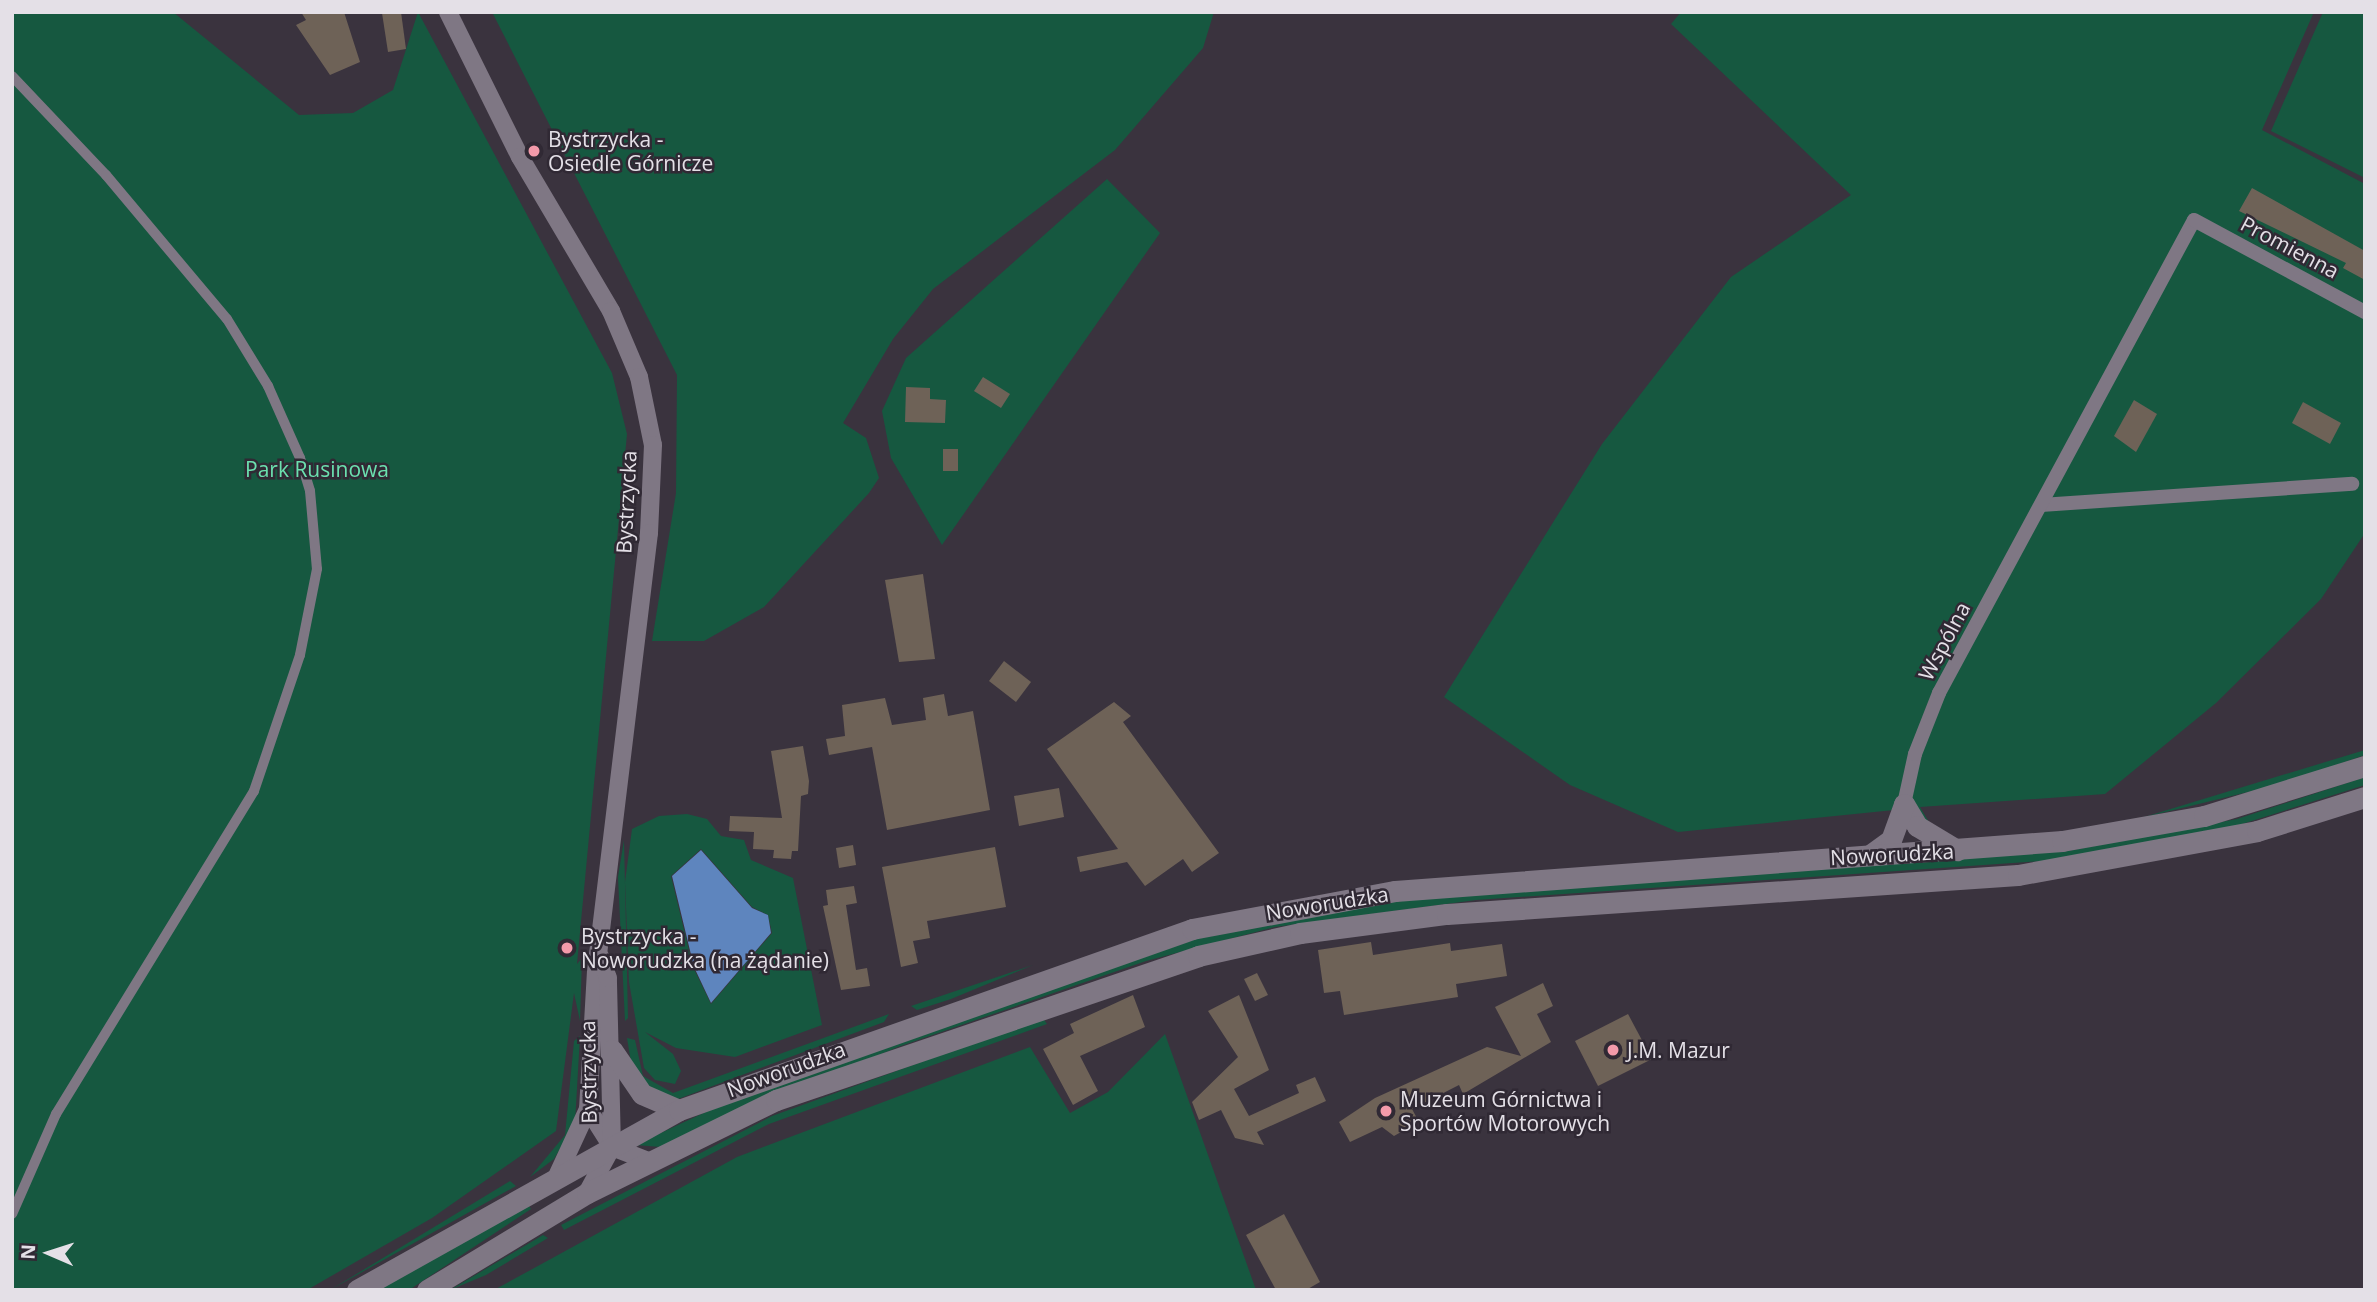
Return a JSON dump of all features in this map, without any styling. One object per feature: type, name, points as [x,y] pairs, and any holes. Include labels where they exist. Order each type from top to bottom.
[{"type":"main road","name":"Noworudzka","points":[[357,1290],[558,1174],[678,1110],[1129,950],[1283,909],[1542,877],[1957,850],[2204,816],[2365,766]]},
{"type":"main road","name":"Noworudzka","points":[[427,1290],[587,1193],[776,1100],[1249,943],[1447,914],[2018,875],[2258,831],[2365,797]]},
{"type":"main road","points":[[1904,804],[1917,826],[1957,850]]},
{"type":"main road","points":[[1870,856],[1891,840],[1904,804]]},
{"type":"main road","points":[[611,1050],[642,1094],[678,1110]]},
{"type":"street","name":"Bystrzycka","points":[[448,12],[520,157],[611,311],[639,377],[653,445],[649,533],[600,956],[588,1110],[558,1174]]},
{"type":"street","points":[[12,76],[106,175],[227,319],[268,386],[300,458],[312,501],[317,569],[300,655],[254,791],[56,1114],[12,1214]]},
{"type":"street","name":"Promienna","points":[[2194,220],[2365,312]]},
{"type":"street","name":"Wspólna","points":[[1904,804],[1915,754],[1939,693],[2194,220]]},
{"type":"street","points":[[2041,505],[2352,484]]},
{"type":"street","name":"Bystrzycka","points":[[587,1193],[612,1147],[608,978],[600,956]]},
{"type":"street","name":"Bystrzycka","points":[[588,1110],[612,1147],[649,1161]]},
{"type":"green space","name":"Park Rusinowa","points":[[12,12],[173,12],[299,115],[353,113],[393,90],[418,12],[612,373],[627,434],[577,964],[582,958],[580,1021],[574,993],[556,1131],[432,1218],[307,1290],[12,1290]]},
{"type":"green space","points":[[492,12],[1214,12],[1203,48],[1115,150],[933,289],[893,339],[843,423],[866,438],[879,478],[869,493],[764,607],[704,641],[652,641],[676,493],[677,375]]},
{"type":"green space","points":[[1681,12],[2314,12],[2262,130],[2365,184],[2365,533],[2321,599],[2216,703],[2105,794],[1920,807],[1933,829],[1914,808],[1678,832],[1570,785],[1444,697],[1602,444],[1731,277],[1851,195],[1671,24]]},
{"type":"green space","points":[[2323,12],[2365,12],[2365,178],[2271,131]]},
{"type":"green space","points":[[1107,179],[1160,233],[942,545],[891,458],[882,411],[906,358]]},
{"type":"green space","points":[[2365,750],[2365,755],[2285,783],[2141,818]]},
{"type":"green space","points":[[2365,777],[2365,785],[2239,825],[2057,860],[1476,900],[1275,927],[1146,961],[898,1047],[661,1147],[635,1145],[723,1104],[1196,939],[1392,902],[1498,891],[2068,851],[2237,819]]},
{"type":"green space","points":[[687,814],[707,819],[721,836],[744,840],[751,860],[793,878],[822,1025],[735,1057],[676,1048],[645,1032],[673,1054],[681,1071],[675,1084],[655,1080],[644,1068],[629,982],[625,882],[632,829],[659,816]],"holes":[[[701,849],[752,907],[768,915],[772,933],[711,1004],[693,967],[671,876]]]},
{"type":"green space","points":[[624,840],[628,1018],[625,1021],[618,877]]},
{"type":"green space","points":[[1033,965],[951,999],[917,1010],[911,1006]]},
{"type":"green space","points":[[889,1014],[884,1022],[678,1099],[652,1093],[632,1068],[627,1038],[635,1040],[643,1076],[673,1093]]},
{"type":"green space","points":[[1043,1018],[1047,1024],[769,1124],[564,1230],[561,1225],[772,1116]]},
{"type":"green space","points":[[1165,1034],[1256,1290],[494,1290],[737,1157],[1030,1047],[1070,1113],[1108,1092]]},
{"type":"green space","points":[[580,1036],[575,1123],[554,1159],[530,1177],[565,1135],[574,1041]]},
{"type":"green space","points":[[510,1181],[516,1186],[330,1290],[416,1238]]},
{"type":"green space","points":[[527,1203],[531,1209],[409,1290],[379,1290]]},
{"type":"green space","points":[[543,1235],[548,1238],[486,1275],[450,1290]]},
{"type":"water","points":[[701,850],[752,908],[768,915],[771,933],[711,1003],[694,967],[672,876]]},
{"type":"building","points":[[301,12],[344,12],[360,62],[330,75],[296,25],[306,20]]},
{"type":"building","points":[[401,12],[406,49],[388,52],[382,13]]},
{"type":"building","points":[[2252,188],[2365,251],[2365,280],[2343,268],[2346,263],[2239,211]]},
{"type":"building","points":[[983,377],[1010,394],[1001,408],[974,391]]},
{"type":"building","points":[[906,387],[930,388],[930,399],[946,400],[945,423],[905,422]]},
{"type":"building","points":[[2134,400],[2157,414],[2136,452],[2114,436]]},
{"type":"building","points":[[2303,402],[2341,423],[2330,444],[2292,423]]},
{"type":"building","points":[[943,449],[958,449],[958,471],[943,471]]},
{"type":"building","points":[[923,574],[935,659],[899,662],[885,580]]},
{"type":"building","points":[[1004,661],[1031,682],[1016,702],[989,681]]},
{"type":"building","points":[[944,694],[948,716],[973,711],[990,810],[887,830],[872,747],[829,755],[826,739],[845,736],[842,705],[885,698],[892,725],[926,720],[923,698]]},
{"type":"building","points":[[1114,702],[1131,716],[1123,722],[1219,853],[1192,872],[1183,859],[1145,886],[1127,862],[1080,872],[1077,857],[1118,849],[1047,749]]},
{"type":"building","points":[[803,746],[809,781],[808,794],[801,796],[798,851],[792,851],[791,859],[773,858],[774,850],[753,849],[754,832],[729,831],[730,816],[782,818],[771,751]]},
{"type":"building","points":[[1059,788],[1064,817],[1019,826],[1014,796]]},
{"type":"building","points":[[853,845],[856,865],[839,868],[836,848]]},
{"type":"building","points":[[995,847],[1006,907],[927,921],[930,938],[913,941],[918,963],[901,967],[882,867]]},
{"type":"building","points":[[854,886],[857,903],[846,905],[856,970],[867,968],[870,986],[841,990],[823,906],[828,905],[826,890]]},
{"type":"building","points":[[1371,942],[1373,955],[1450,943],[1451,951],[1502,944],[1507,976],[1456,984],[1458,997],[1344,1015],[1340,991],[1324,993],[1318,950]]},
{"type":"building","points":[[1257,973],[1268,995],[1255,1001],[1244,979]]},
{"type":"building","points":[[1543,983],[1553,1006],[1537,1014],[1551,1042],[1463,1094],[1459,1085],[1412,1109],[1419,1122],[1394,1136],[1382,1127],[1350,1142],[1339,1122],[1375,1098],[1487,1047],[1521,1056],[1495,1007]]},
{"type":"building","points":[[1133,995],[1145,1027],[1080,1056],[1098,1091],[1073,1105],[1043,1049],[1074,1033],[1070,1024]]},
{"type":"building","points":[[1239,995],[1269,1070],[1234,1089],[1249,1116],[1299,1093],[1296,1085],[1315,1077],[1326,1101],[1257,1132],[1264,1145],[1235,1138],[1221,1110],[1199,1120],[1192,1102],[1238,1057],[1208,1011]]},
{"type":"building","name":"J.M. Mazur","points":[[1628,1014],[1652,1059],[1598,1086],[1575,1041]]},
{"type":"building","points":[[1284,1214],[1320,1282],[1306,1290],[1276,1290],[1246,1235]]},
{"type":"place","name":"Bystrzycka - Osiedle Górnicze","points":[[534,151]]},
{"type":"place","name":"Bystrzycka - Noworudzka (na żądanie)","points":[[567,948]]},
{"type":"place","name":"J.M. Mazur","points":[[1613,1050]]},
{"type":"place","name":"Muzeum Górnictwa i Sportów Motorowych","points":[[1386,1111]]}]
